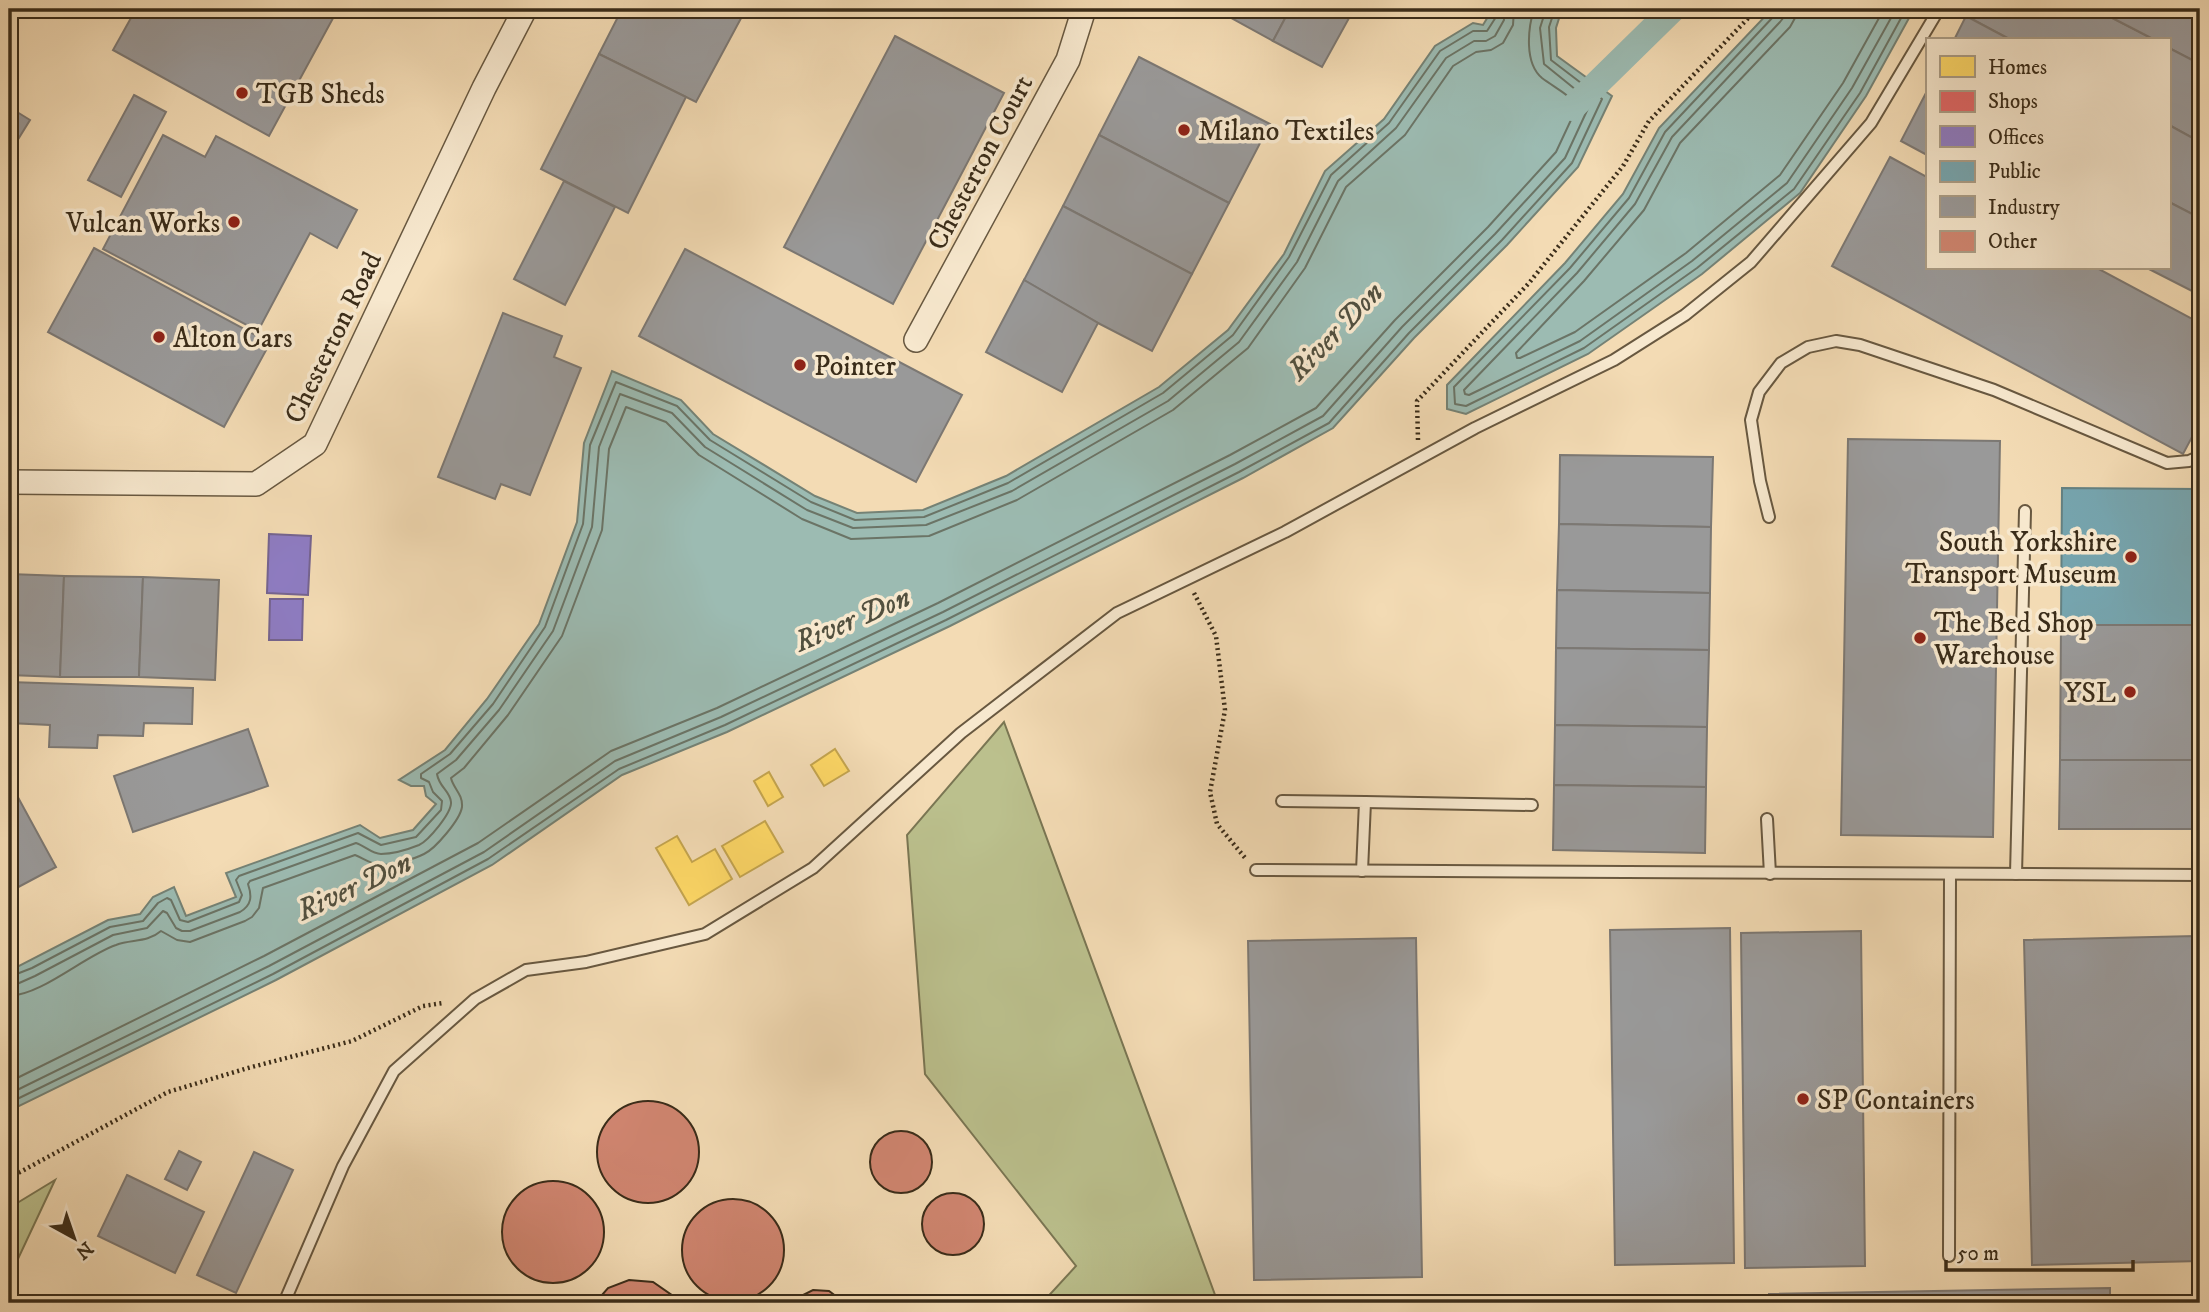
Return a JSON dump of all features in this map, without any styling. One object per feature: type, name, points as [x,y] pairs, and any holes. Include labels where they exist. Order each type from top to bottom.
[{"type":"street","name":"Chesterton Road","points":[[9,482],[256,484],[315,444],[484,88],[525,9]]},
{"type":"street","name":"Chesterton Court","points":[[916,340],[1068,60],[1084,9]]},
{"type":"lane","points":[[284,1303],[343,1166],[394,1071],[475,999],[526,971],[586,962],[705,934],[813,868],[961,733],[1117,613],[1285,532],[1418,459],[1614,360],[1685,315],[1751,262],[1871,123],[1939,9]]},
{"type":"lane","points":[[1769,517],[1760,481],[1751,420],[1759,392],[1782,363],[1808,347],[1836,341],[1860,345],[1994,390],[2166,463],[2189,461],[2200,456]]},
{"type":"lane","points":[[2016,874],[2025,511]]},
{"type":"lane","points":[[1282,801],[1532,805]]},
{"type":"lane","points":[[1362,871],[1365,802]]},
{"type":"lane","points":[[1768,819],[1770,874]]},
{"type":"lane","points":[[1256,870],[2200,875]]},
{"type":"lane","points":[[1949,1256],[1950,875]]},
{"type":"path","points":[[1418,459],[1417,401],[1529,282],[1623,166],[1649,121],[1757,9]]},
{"type":"path","points":[[1187,579],[1216,636],[1225,710],[1210,792],[1217,824],[1256,870]]},
{"type":"path","points":[[9,1178],[168,1092],[352,1041],[423,1006],[475,999]]},
{"type":"green space","points":[[1004,722],[1218,1303],[1042,1303],[1076,1266],[925,1074],[907,835]]},
{"type":"green space","points":[[55,1180],[9,1278],[9,1208]]},
{"type":"water","name":"River Don","points":[[1485,9],[1562,9],[1556,28],[1557,56],[1612,96],[1578,167],[1507,245],[1414,338],[1333,428],[1243,478],[950,626],[727,732],[622,775],[492,865],[276,980],[9,1111],[9,971],[108,920],[140,914],[153,897],[174,887],[186,916],[236,897],[226,873],[360,825],[380,838],[413,830],[436,804],[426,796],[424,786],[411,786],[399,780],[445,750],[487,699],[539,624],[577,522],[584,443],[612,371],[681,400],[713,434],[815,496],[857,513],[923,510],[1006,476],[1159,387],[1228,330],[1284,254],[1325,171],[1384,119],[1435,46],[1473,23],[1483,25],[1489,15]]},
{"type":"water","points":[[1772,9],[1914,9],[1866,96],[1800,193],[1702,274],[1588,354],[1466,414],[1447,409],[1447,385],[1565,263],[1623,194],[1659,128]]},
{"type":"building: Homes","points":[[835,749],[849,771],[824,786],[811,765]]},
{"type":"building: Homes","points":[[769,772],[783,797],[768,806],[754,781]]},
{"type":"building: Homes","points":[[765,821],[783,852],[740,877],[722,846]]},
{"type":"building: Homes","points":[[677,836],[692,862],[715,849],[732,879],[689,905],[656,848]]},
{"type":"building: Shops","points":[[217,204],[267,221],[243,280],[193,260]]},
{"type":"building: Offices","points":[[269,534],[311,536],[308,595],[267,593]]},
{"type":"building: Offices","points":[[270,599],[303,599],[302,640],[269,640]]},
{"type":"building: Public","name":"South Yorkshire Transport Museum","points":[[2062,488],[2200,489],[2200,625],[2061,625]]},
{"type":"building: Industry","name":"TGB Sheds","points":[[136,9],[338,9],[269,136],[113,50]]},
{"type":"building: Industry","points":[[622,9],[746,9],[696,102],[599,54]]},
{"type":"building: Industry","points":[[1225,9],[1290,9],[1273,41],[1222,13]]},
{"type":"building: Industry","points":[[1290,9],[1354,9],[1322,67],[1273,41]]},
{"type":"building: Industry","points":[[1970,9],[2095,9],[2151,38],[2007,38],[1966,16]]},
{"type":"building: Industry","points":[[2095,9],[2200,9],[2200,64],[2170,49],[2170,38],[2151,38]]},
{"type":"building: Industry","points":[[1966,16],[2007,38],[1955,38]]},
{"type":"building: Industry","name":"Pointer","points":[[895,36],[1004,93],[893,304],[784,247]]},
{"type":"building: Industry","points":[[2170,49],[2200,64],[2200,142],[2170,126]]},
{"type":"building: Industry","points":[[599,54],[686,97],[628,213],[541,169]]},
{"type":"building: Industry","name":"Milano Textiles","points":[[1139,57],[1270,124],[1229,203],[1099,135]]},
{"type":"building: Industry","points":[[1926,93],[1926,154],[1901,141]]},
{"type":"building: Industry","points":[[134,95],[166,112],[121,197],[88,180]]},
{"type":"building: Industry","points":[[9,107],[30,120],[9,154]]},
{"type":"building: Industry","points":[[2170,126],[2200,142],[2200,218],[2170,203]]},
{"type":"building: Industry","name":"Vulcan Works","points":[[163,135],[205,157],[216,136],[357,210],[337,248],[310,233],[258,331],[103,249]]},
{"type":"building: Industry","points":[[1099,135],[1229,203],[1192,274],[1063,206]]},
{"type":"building: Industry","points":[[1890,157],[1926,176],[1926,270],[2101,270],[2200,323],[2200,422],[2183,454],[1832,266]]},
{"type":"building: Industry","points":[[564,181],[615,207],[565,305],[514,279]]},
{"type":"building: Industry","points":[[2170,203],[2200,218],[2200,295],[2151,270],[2170,270]]},
{"type":"building: Industry","points":[[1063,206],[1192,274],[1152,351],[1024,280]]},
{"type":"building: Industry","name":"Alton Cars","points":[[94,248],[270,343],[224,427],[48,332]]},
{"type":"building: Industry","name":"Pointer","points":[[685,249],[962,395],[916,482],[639,336]]},
{"type":"building: Industry","points":[[1024,280],[1098,323],[1062,392],[986,352]]},
{"type":"building: Industry","points":[[503,313],[562,336],[554,357],[581,368],[530,495],[501,484],[495,499],[438,477]]},
{"type":"building: Industry","name":"The Bed Shop Warehouse","points":[[1848,439],[2000,441],[1993,837],[1841,835]]},
{"type":"building: Industry","points":[[1560,455],[1713,457],[1711,527],[1559,524]]},
{"type":"building: Industry","points":[[1559,524],[1711,527],[1710,593],[1557,590]]},
{"type":"building: Industry","points":[[9,574],[64,576],[60,677],[9,675]]},
{"type":"building: Industry","points":[[64,576],[143,577],[139,677],[60,677]]},
{"type":"building: Industry","points":[[143,577],[219,580],[215,680],[139,677]]},
{"type":"building: Industry","points":[[1557,590],[1710,593],[1709,650],[1556,648]]},
{"type":"building: Industry","name":"YSL","points":[[2061,625],[2200,625],[2200,760],[2060,760]]},
{"type":"building: Industry","points":[[1556,648],[1709,650],[1707,727],[1555,725]]},
{"type":"building: Industry","points":[[9,682],[193,688],[192,724],[144,723],[143,736],[98,735],[97,748],[49,747],[50,725],[9,723]]},
{"type":"building: Industry","points":[[1555,725],[1707,727],[1706,787],[1554,785]]},
{"type":"building: Industry","points":[[248,729],[268,786],[133,832],[114,776]]},
{"type":"building: Industry","points":[[2060,760],[2200,760],[2200,829],[2059,829]]},
{"type":"building: Industry","points":[[1554,785],[1706,787],[1705,853],[1553,850]]},
{"type":"building: Industry","points":[[14,790],[56,867],[9,892],[9,792]]},
{"type":"building: Industry","points":[[1730,928],[1734,1263],[1615,1265],[1610,930]]},
{"type":"building: Industry","name":"SP Containers","points":[[1861,931],[1865,1266],[1745,1268],[1741,933]]},
{"type":"building: Industry","points":[[2195,936],[2200,1261],[2032,1265],[2024,940]]},
{"type":"building: Industry","points":[[1416,938],[1422,1277],[1254,1280],[1248,941]]},
{"type":"building: Industry","points":[[179,1151],[201,1162],[187,1190],[165,1179]]},
{"type":"building: Industry","points":[[254,1152],[293,1170],[236,1293],[197,1275]]},
{"type":"building: Industry","points":[[127,1175],[204,1212],[175,1273],[98,1236]]},
{"type":"building: Industry","points":[[2110,1288],[2110,1303],[1769,1303],[1769,1294]]},
{"type":"building: Other","points":[[648,1101],[667,1105],[684,1116],[695,1133],[699,1152],[695,1171],[684,1188],[667,1199],[648,1203],[629,1199],[612,1188],[601,1171],[597,1152],[601,1133],[612,1116],[629,1105]]},
{"type":"building: Other","points":[[895,1131],[907,1131],[923,1140],[930,1150],[930,1174],[923,1184],[907,1193],[895,1193],[884,1188],[875,1179],[870,1168],[870,1156],[875,1145],[884,1136]]},
{"type":"building: Other","points":[[553,1181],[572,1185],[589,1196],[600,1213],[604,1232],[600,1251],[589,1268],[572,1279],[553,1283],[534,1279],[517,1268],[506,1251],[502,1232],[506,1213],[517,1196],[534,1185]]},
{"type":"building: Other","points":[[947,1193],[959,1193],[975,1202],[982,1212],[982,1236],[975,1246],[959,1255],[947,1255],[936,1250],[927,1241],[922,1230],[922,1218],[927,1207],[936,1198]]},
{"type":"building: Other","points":[[733,1199],[752,1203],[769,1214],[780,1231],[784,1250],[780,1269],[769,1286],[752,1297],[733,1301],[714,1297],[697,1286],[686,1269],[682,1250],[686,1231],[697,1214],[714,1203]]},
{"type":"building: Other","points":[[629,1280],[653,1282],[676,1298],[678,1303],[595,1303],[608,1288]]},
{"type":"building: Other","points":[[813,1290],[829,1291],[845,1303],[794,1303],[797,1298]]},
{"type":"waterway","points":[[1572,108],[1673,9]]},
{"type":"place","name":"TGB Sheds","points":[[242,93]]},
{"type":"place","name":"Milano Textiles","points":[[1184,130]]},
{"type":"place","name":"Vulcan Works","points":[[234,222]]},
{"type":"place","name":"Alton Cars","points":[[159,337]]},
{"type":"place","name":"Pointer","points":[[800,365]]},
{"type":"place","name":"South Yorkshire Transport Museum","points":[[2131,557]]},
{"type":"place","name":"The Bed Shop Warehouse","points":[[1920,638]]},
{"type":"place","name":"YSL","points":[[2130,692]]},
{"type":"place","name":"SP Containers","points":[[1803,1099]]}]
